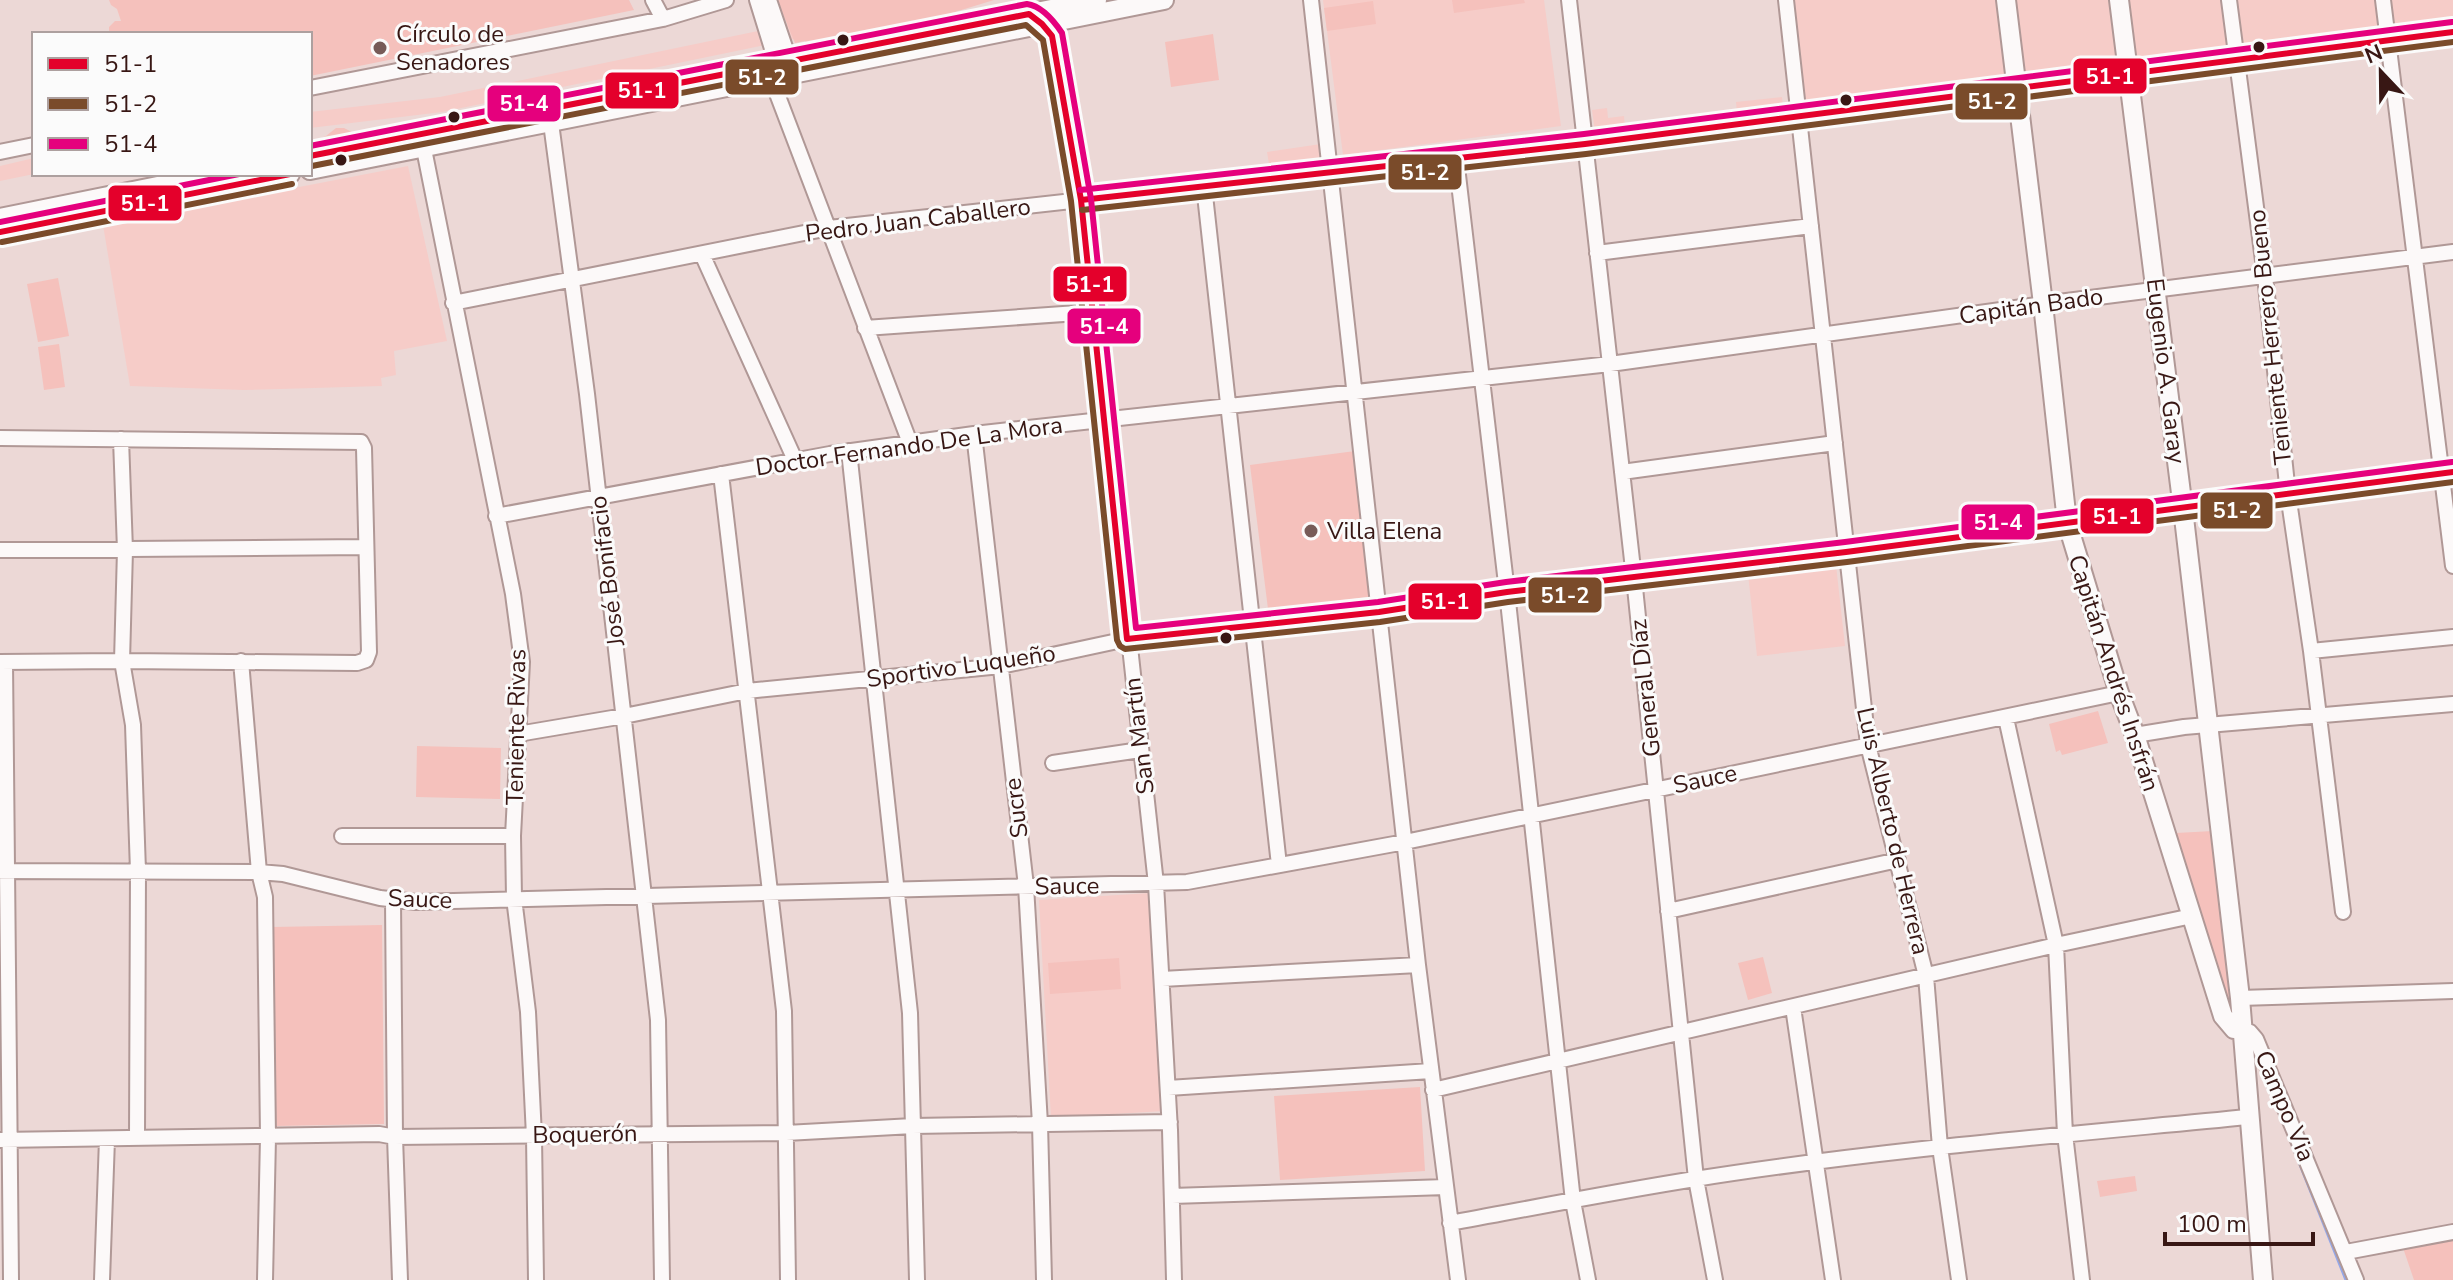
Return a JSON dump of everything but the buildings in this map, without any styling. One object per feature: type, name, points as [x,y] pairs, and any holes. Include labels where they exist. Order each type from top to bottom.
[{"type":"main road","points":[[1036,19],[1097,0]]},
{"type":"main road","points":[[312,170],[422,142],[780,69],[1036,19],[1164,0]]},
{"type":"main road","name":"Capitán Andrés Insfrán","points":[[2006,0],[2067,522],[2223,1016],[2234,1029],[2241,1029]]},
{"type":"main road","name":"Eugenio A. Garay","points":[[2119,0],[2209,725],[2241,1029]]},
{"type":"main road","points":[[312,156],[551,123],[780,69]]},
{"type":"main road","points":[[0,218],[207,176]]},
{"type":"main road","points":[[0,232],[280,176]]},
{"type":"main road","points":[[2241,1029],[2263,1280]]},
{"type":"street","points":[[653,0],[663,19]]},
{"type":"street","points":[[312,88],[663,19],[726,0]]},
{"type":"street","points":[[757,0],[780,69]]},
{"type":"street","points":[[769,0],[780,69],[776,91],[910,443]]},
{"type":"street","points":[[1311,0],[1418,965],[1458,1280]]},
{"type":"street","name":"General Díaz","points":[[1569,0],[1634,578],[1696,1179],[1715,1280]]},
{"type":"street","name":"Luis Alberto de Herrera","points":[[1786,0],[1868,745],[1926,976],[1940,1147],[1959,1280]]},
{"type":"street","name":"Teniente Herrero Bueno","points":[[2229,0],[2265,276],[2288,494],[2343,912]]},
{"type":"street","points":[[2383,0],[2415,257],[2447,472],[2453,566]]},
{"type":"street","name":"San Martín","points":[[1036,19],[1052,36],[1081,200],[1156,884],[1170,1122],[1174,1280]]},
{"type":"street","name":"Pedro Juan Caballero","points":[[453,303],[829,228],[1585,144],[2453,32]]},
{"type":"street","name":"José Bonifacio","points":[[551,123],[599,497],[658,1020],[662,1280]]},
{"type":"street","name":"Teniente Rivas","points":[[422,142],[513,594],[522,662],[513,836],[514,898],[528,1012],[536,1280]]},
{"type":"street","points":[[0,152],[32,145]]},
{"type":"street","points":[[1456,158],[1573,1201],[1588,1280]]},
{"type":"street","points":[[1204,186],[1279,865]]},
{"type":"street","points":[[1597,253],[1811,226]]},
{"type":"street","name":"Capitán Bado","points":[[1610,364],[2043,304],[2453,252]]},
{"type":"street","points":[[702,254],[795,460]]},
{"type":"street","points":[[865,328],[1092,312]]},
{"type":"street","name":"Doctor Fernando De La Mora","points":[[496,516],[849,451],[1104,419],[1610,364]]},
{"type":"street","name":"Sucre","points":[[974,434],[1026,886],[1040,1124],[1044,1280]]},
{"type":"street","points":[[0,438],[361,442],[364,448],[369,652],[366,660],[357,663],[2,662],[4,1140],[11,1280]]},
{"type":"street","points":[[121,439],[125,550],[122,661],[133,725],[138,871],[137,1138]]},
{"type":"street","points":[[1622,472],[1835,443]]},
{"type":"street","points":[[849,451],[910,1013],[917,1280]]},
{"type":"street","name":"Sportivo Luqueño","points":[[518,734],[747,691],[1001,666],[1127,639],[1379,612],[1507,592],[2183,509],[2447,472]]},
{"type":"street","points":[[721,474],[784,1011],[788,1280]]},
{"type":"street","points":[[0,550],[366,547]]},
{"type":"street","points":[[2311,651],[2453,637]]},
{"type":"street","points":[[241,661],[259,872],[265,897],[268,1137],[265,1280]]},
{"type":"street","name":"Sauce","points":[[4,871],[259,872],[283,874],[393,900],[416,902],[1187,882],[1405,842],[2119,693]]},
{"type":"street","points":[[2135,735],[2209,725],[2453,704]]},
{"type":"street","points":[[2006,718],[2056,945],[2065,1134],[2082,1280]]},
{"type":"street","points":[[1053,763],[1140,750]]},
{"type":"street","points":[[342,836],[513,836]]},
{"type":"street","points":[[1668,911],[1898,860]]},
{"type":"street","points":[[393,900],[400,1280]]},
{"type":"street","points":[[1433,1090],[2192,916]]},
{"type":"street","points":[[1162,979],[1418,965]]},
{"type":"street","points":[[2240,998],[2453,991]]},
{"type":"street","points":[[1793,1007],[1833,1280]]},
{"type":"street","name":"Campo Via","points":[[2241,1029],[2250,1032],[2256,1039],[2356,1280]]},
{"type":"street","points":[[1168,1088],[1430,1068]]},
{"type":"street","points":[[1450,1223],[1696,1179],[1816,1163],[1940,1147],[2248,1117]]},
{"type":"street","name":"Boquerón","points":[[4,1140],[379,1134],[395,1137],[786,1133],[913,1126],[1170,1122]]},
{"type":"street","points":[[102,1280],[107,1139]]},
{"type":"street","points":[[1172,1196],[1446,1187]]},
{"type":"street","points":[[2346,1252],[2453,1232]]},
{"type":"shaded area","name":"Círculo de Senadores","points":[[109,0],[629,0],[634,10],[312,76],[312,32],[109,32],[115,21],[121,21],[117,9]]},
{"type":"shaded area","points":[[777,0],[994,0],[932,19],[938,25],[861,38],[853,36],[843,47],[831,42],[807,47],[805,41],[795,43]]},
{"type":"shaded area","points":[[907,0],[949,7],[442,112],[312,128],[312,112],[440,97]]},
{"type":"shaded area","points":[[1323,0],[1544,0],[1561,126],[1343,155]]},
{"type":"shaded area","points":[[1452,0],[1524,0],[1525,3],[1454,13]]},
{"type":"shaded area","points":[[1791,0],[2001,0],[2009,82],[1806,109]]},
{"type":"shaded area","points":[[2012,0],[2113,0],[2119,68],[2024,80]]},
{"type":"shaded area","points":[[2123,0],[2223,0],[2229,52],[2134,65]]},
{"type":"shaded area","points":[[2235,0],[2377,0],[2380,32],[2376,35],[2244,51]]},
{"type":"shaded area","points":[[2389,0],[2453,0],[2453,25],[2395,31]]},
{"type":"shaded area","points":[[1373,1],[1376,24],[1327,31],[1324,8]]},
{"type":"shaded area","points":[[1213,34],[1219,80],[1171,87],[1165,42]]},
{"type":"shaded area","points":[[1782,97],[1783,106],[1737,112],[1736,102]]},
{"type":"shaded area","points":[[1607,108],[1608,118],[1624,116],[1625,128],[1595,132],[1592,110]]},
{"type":"shaded area","points":[[336,128],[352,132],[349,143],[312,150],[312,142]]},
{"type":"shaded area","points":[[1321,144],[1320,163],[1270,170],[1267,152]]},
{"type":"shaded area","points":[[32,158],[32,174],[0,181],[0,166]]},
{"type":"shaded area","points":[[408,166],[447,341],[394,351],[396,375],[381,378],[382,386],[244,390],[130,386],[103,225]]},
{"type":"shaded area","points":[[58,278],[69,336],[38,342],[27,284]]},
{"type":"shaded area","points":[[59,344],[65,387],[44,390],[38,347]]},
{"type":"shaded area","name":"Villa Elena","points":[[1355,451],[1369,597],[1268,609],[1250,465]]},
{"type":"shaded area","points":[[1836,565],[1845,646],[1757,656],[1748,574]]},
{"type":"shaded area","points":[[2098,711],[2108,743],[2062,755],[2060,750],[2056,752],[2049,724]]},
{"type":"shaded area","points":[[417,746],[501,748],[500,799],[416,797]]},
{"type":"shaded area","points":[[2213,831],[2231,1004],[2226,1002],[2176,833]]},
{"type":"shaded area","points":[[1150,893],[1163,1111],[1051,1118],[1039,900]]},
{"type":"shaded area","points":[[382,925],[384,1124],[274,1126],[272,927]]},
{"type":"shaded area","points":[[1763,957],[1772,993],[1748,1000],[1738,963]]},
{"type":"shaded area","points":[[1119,958],[1121,989],[1050,994],[1048,963]]},
{"type":"shaded area","points":[[1420,1087],[1425,1171],[1280,1180],[1274,1096]]},
{"type":"shaded area","points":[[2135,1176],[2137,1191],[2100,1197],[2097,1181]]},
{"type":"shaded area","points":[[2453,1236],[2453,1280],[2414,1280],[2402,1245]]},
{"type":"waterway","points":[[2295,1152],[2346,1280]]},
{"type":"transit line","name":"51-4","points":[[312,146],[1027,4],[1038,8],[1062,33],[1091,199],[1136,628],[1378,602],[1506,582],[1845,542],[2452,462]]},
{"type":"transit line","name":"51-1","points":[[312,156],[1029,14],[1052,36],[1081,200],[1127,639],[1379,612],[1507,592],[1846,552],[2453,472]]},
{"type":"transit line","name":"51-4","points":[[1080,190],[1584,134],[2452,22]]},
{"type":"transit line","name":"51-2","points":[[312,166],[1026,25],[1043,40],[1071,201],[1117,640],[1125,649],[1380,622],[1508,602],[1847,562],[2453,482]]},
{"type":"transit line","name":"51-1","points":[[1081,200],[1585,144],[2453,32]]},
{"type":"transit line","name":"51-2","points":[[1082,210],[1586,154],[2453,42]]},
{"type":"transit line","name":"51-4","points":[[0,222],[229,176]]},
{"type":"transit line","name":"51-1","points":[[0,232],[280,176]]},
{"type":"transit line","name":"51-2","points":[[2,242],[292,184]]},
{"type":"place","name":"Círculo de Senadores","points":[[380,48]]},
{"type":"place","name":"Villa Elena","points":[[1311,531]]}]
